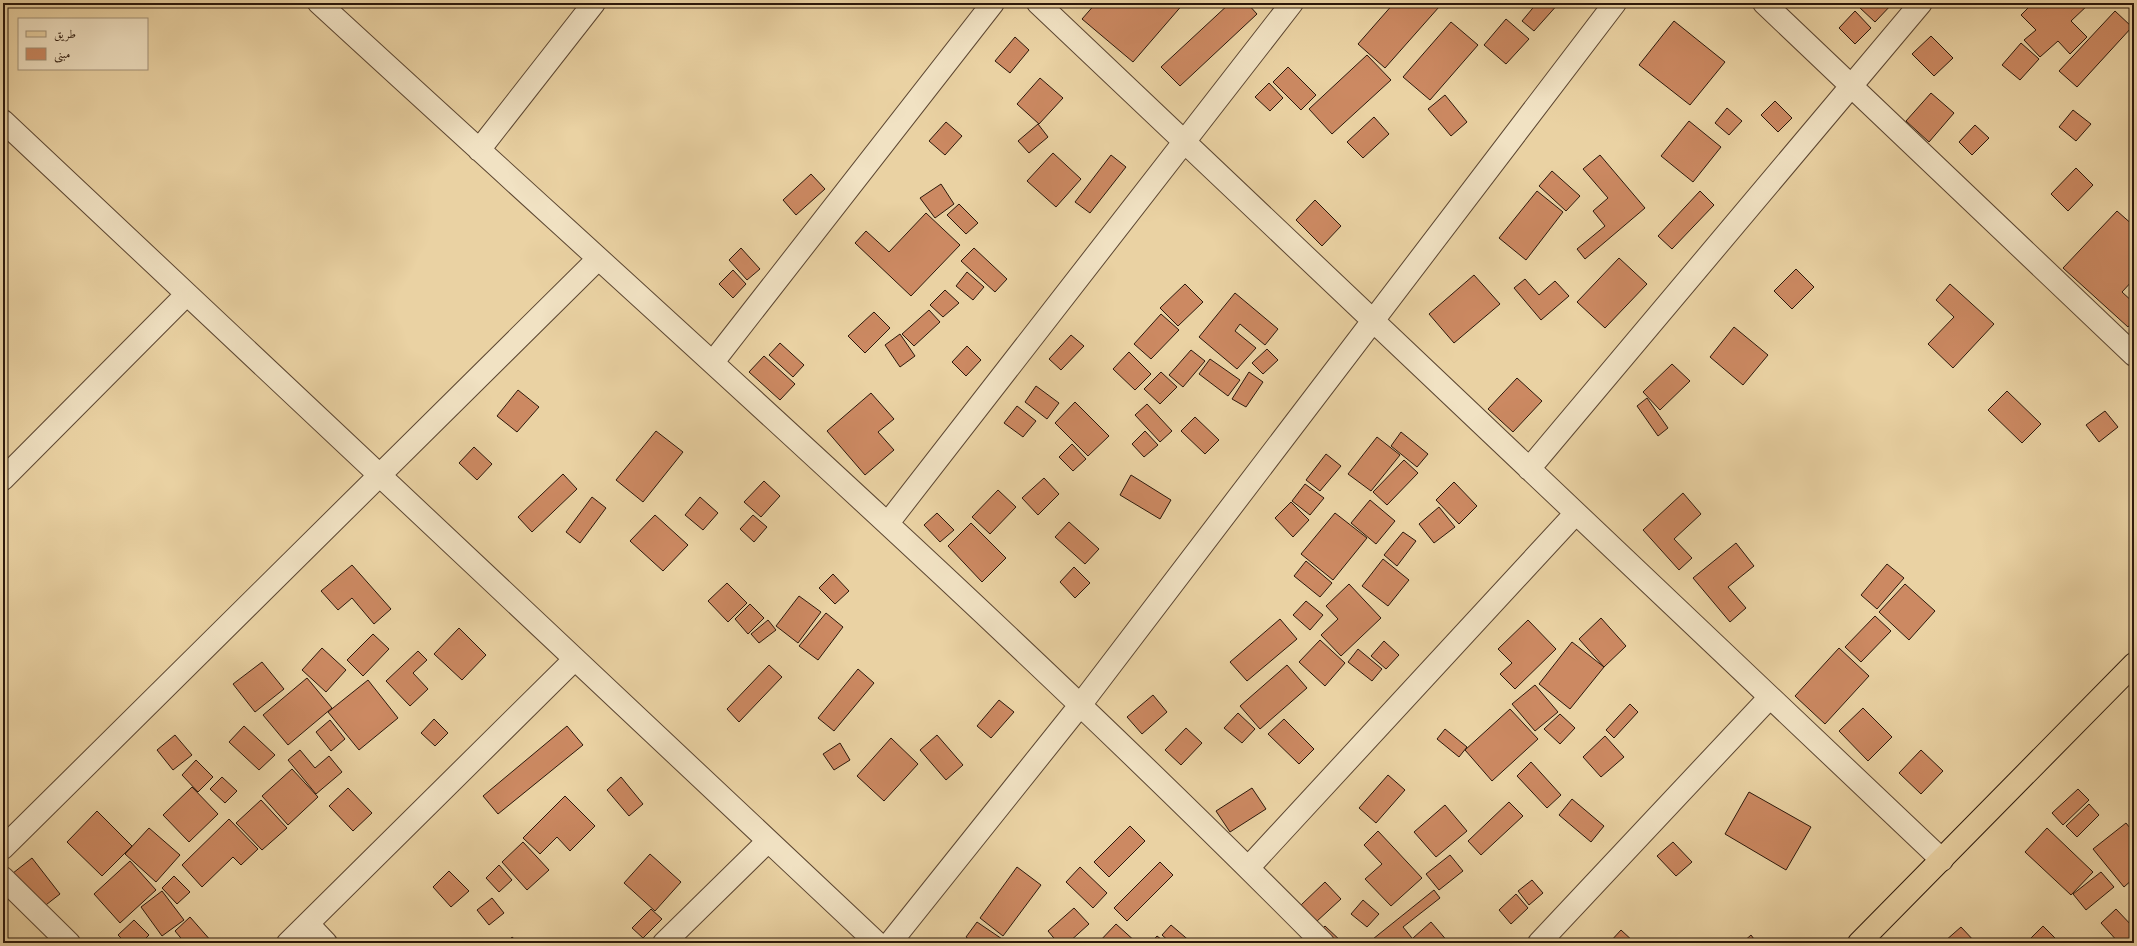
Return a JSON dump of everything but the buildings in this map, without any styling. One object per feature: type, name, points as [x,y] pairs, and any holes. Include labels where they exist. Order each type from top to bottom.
[{"type":"main road","points":[[1859,943],[2134,664]]},
{"type":"street","points":[[319,3],[888,523],[1081,704],[1323,943]]},
{"type":"street","points":[[479,150],[594,3]]},
{"type":"street","points":[[713,362],[994,3]]},
{"type":"street","points":[[1038,3],[1942,860]]},
{"type":"street","points":[[888,523],[1292,3]]},
{"type":"street","points":[[890,943],[1081,704],[1372,320],[1615,3]]},
{"type":"street","points":[[1764,3],[2134,356]]},
{"type":"street","points":[[1529,469],[1921,3]]},
{"type":"street","points":[[3,121],[877,943]]},
{"type":"street","points":[[3,848],[381,476],[598,259]]},
{"type":"street","points":[[3,478],[187,294]]},
{"type":"street","points":[[1248,868],[1576,513]]},
{"type":"street","points":[[288,943],[575,659]]},
{"type":"street","points":[[1539,943],[1770,697]]},
{"type":"street","points":[[664,943],[768,841]]},
{"type":"street","points":[[3,878],[69,943]]},
{"type":"street","points":[[308,924],[326,943]]}]
